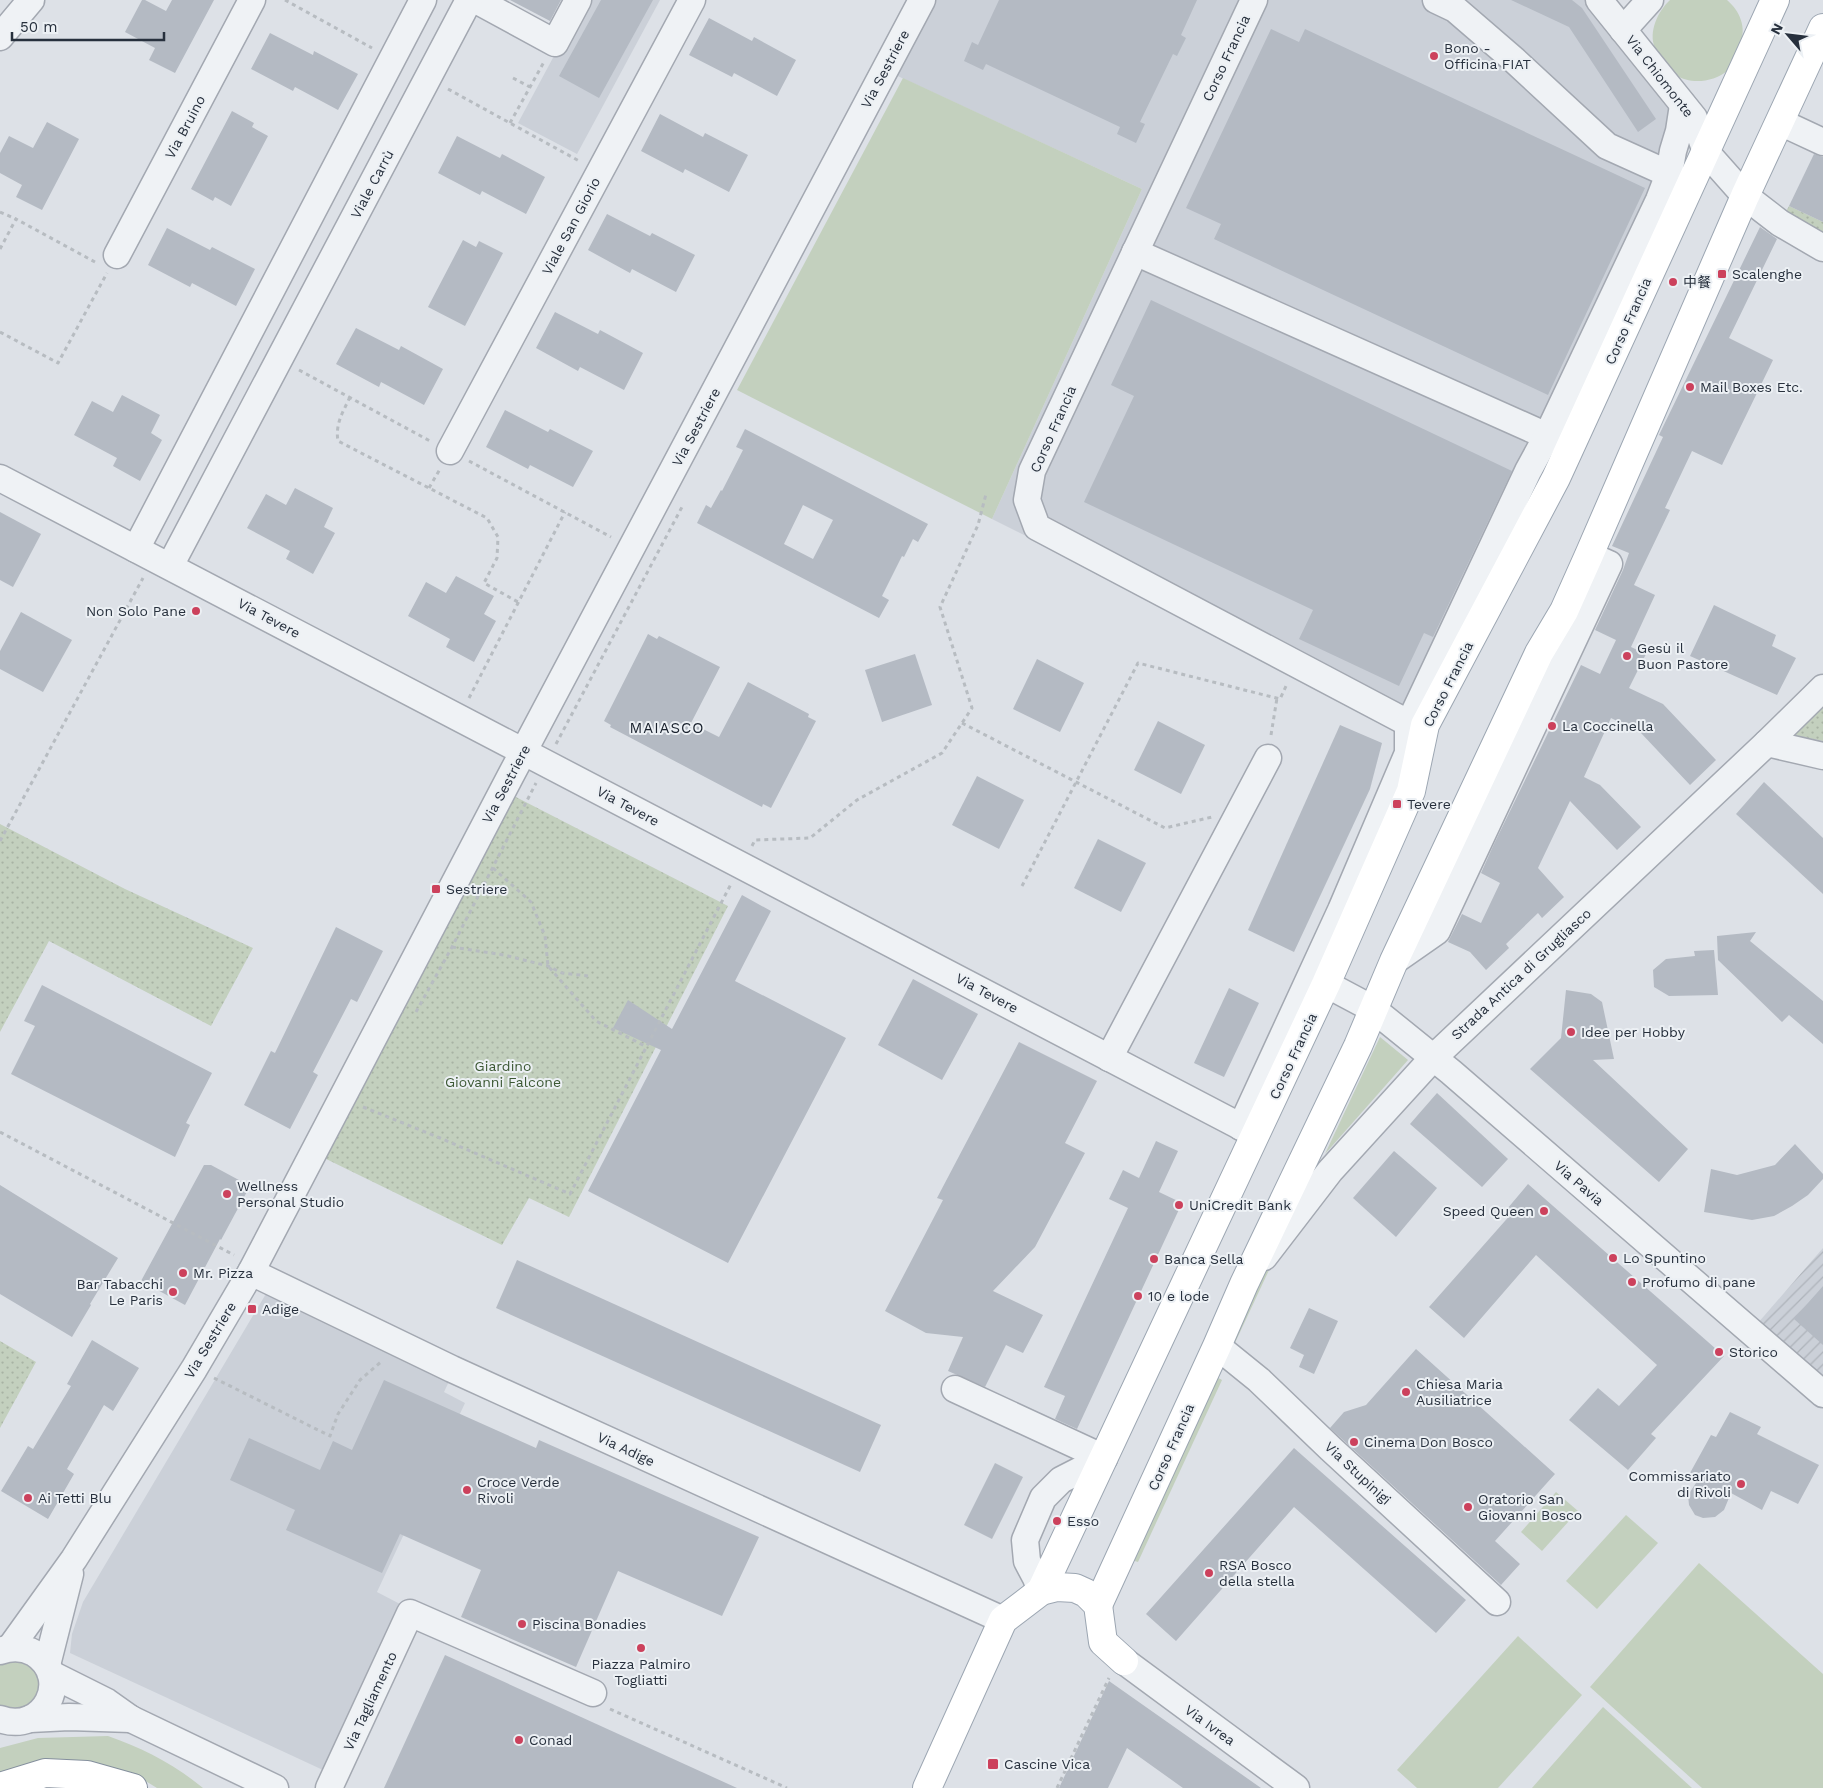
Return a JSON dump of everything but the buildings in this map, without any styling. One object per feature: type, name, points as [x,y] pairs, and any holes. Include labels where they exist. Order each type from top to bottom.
[{"type":"main road","name":"Corso Francia","points":[[1041,1591],[1104,1458],[1248,1130],[1326,984],[1411,791],[1425,725],[1556,478],[1678,208],[1706,152],[1775,0]]},
{"type":"main road","name":"Corso Francia","points":[[1098,1605],[1244,1284],[1358,1046],[1394,962],[1539,653],[1564,611],[1590,555],[1745,196],[1823,28]]},
{"type":"main road","points":[[927,1788],[1003,1620],[1041,1591],[1057,1587],[1075,1588],[1086,1593],[1098,1605],[1103,1642],[1124,1661]]},
{"type":"main road","points":[[0,1787],[45,1773],[88,1775],[133,1788]]},
{"type":"street","points":[[0,37],[31,0]]},
{"type":"street","name":"Via Bruino","points":[[109,263],[252,0]]},
{"type":"street","points":[[136,549],[423,0]]},
{"type":"street","name":"Viale Carrù","points":[[170,566],[469,0]]},
{"type":"street","points":[[476,0],[555,43],[578,0]]},
{"type":"street","name":"Viale San Giorio","points":[[450,451],[692,0]]},
{"type":"street","name":"Via Sestriere","points":[[5,1650],[74,1559],[194,1368],[250,1272],[922,0]]},
{"type":"street","name":"Corso Francia","points":[[1254,0],[1032,471],[1027,500],[1037,526],[1410,724]]},
{"type":"street","points":[[1436,0],[1455,9],[1513,59],[1607,146],[1669,174]]},
{"type":"street","name":"Via Chiomonte","points":[[1599,0],[1694,118],[1706,152],[1745,196],[1780,223],[1823,248]]},
{"type":"street","name":"Via Chiomonte","points":[[1623,30],[1650,0]]},
{"type":"street","name":"Corso Francia","points":[[1248,1130],[1408,753],[1408,726],[1528,471],[1547,436],[1646,230],[1669,174],[1683,105]]},
{"type":"street","points":[[1780,122],[1823,142]]},
{"type":"street","points":[[1135,252],[1547,436]]},
{"type":"street","points":[[240,350],[275,368]]},
{"type":"street","points":[[197,432],[231,451]]},
{"type":"street","name":"Via Tevere","points":[[0,478],[1248,1130]]},
{"type":"street","name":"Strada Antica di Grugliasco","points":[[1244,1284],[1330,1171],[1433,1058],[1823,688]]},
{"type":"street","points":[[1767,743],[1823,756]]},
{"type":"street","points":[[1109,1058],[1268,758]]},
{"type":"street","name":"Via Pavia","points":[[1326,984],[1373,1009],[1433,1058],[1823,1394]]},
{"type":"street","points":[[1306,1158],[1330,1171]]},
{"type":"street","name":"Via Adige","points":[[250,1272],[387,1338],[782,1521],[1003,1620]]},
{"type":"street","name":"Via Stupinigi","points":[[1217,1346],[1259,1380],[1497,1602]]},
{"type":"street","points":[[955,1389],[1104,1458]]},
{"type":"street","points":[[1041,1591],[1028,1561],[1025,1540],[1043,1498],[1061,1480],[1104,1458]]},
{"type":"street","name":"Via Sestriere","points":[[11,1723],[40,1713],[47,1705],[51,1695],[49,1670],[74,1559]]},
{"type":"street","name":"Via Tagliamento","points":[[329,1788],[410,1613],[601,1700]]},
{"type":"street","points":[[5,1650],[20,1648],[31,1651],[40,1657],[49,1670],[107,1702],[131,1719],[275,1788]]},
{"type":"street","name":"Via Ivrea","points":[[1124,1661],[1296,1788]]},
{"type":"street","points":[[11,1723],[69,1717],[131,1719]]},
{"type":"path","points":[[285,0],[393,59]]},
{"type":"path","points":[[510,123],[545,60]]},
{"type":"path","points":[[428,78],[600,172]]},
{"type":"path","points":[[513,78],[530,87]]},
{"type":"path","points":[[0,212],[109,263],[58,363],[0,332]]},
{"type":"path","points":[[0,249],[16,219]]},
{"type":"path","points":[[350,398],[340,416],[336,431],[338,441],[487,518],[498,537],[496,558],[484,583],[518,602]]},
{"type":"path","points":[[359,1115],[363,1107],[570,1194],[755,840],[810,838],[857,800],[942,753],[972,708],[940,607],[978,525],[986,494]]},
{"type":"path","points":[[459,717],[565,512]]},
{"type":"path","points":[[1022,886],[1138,663],[1280,699],[1296,663]]},
{"type":"path","points":[[1268,758],[1277,698]]},
{"type":"path","points":[[962,723],[1166,828],[1189,822]]},
{"type":"path","points":[[493,868],[531,902],[545,936],[548,966],[596,1021],[647,1047]]},
{"type":"path","points":[[452,947],[504,955],[548,966],[562,973],[588,976]]},
{"type":"path","points":[[0,1132],[220,1247]]},
{"type":"path","points":[[194,1368],[330,1436],[338,1414],[360,1380],[384,1360],[390,1348],[387,1338]]},
{"type":"path","points":[[1057,1788],[1110,1676],[1124,1661]]},
{"type":"path","points":[[601,1700],[787,1788]]},
{"type":"shaded area","points":[[584,0],[660,0],[577,154],[518,123]]},
{"type":"shaded area","points":[[927,0],[1596,0],[1692,139],[1408,726],[992,519],[1142,189],[889,72]]},
{"type":"shaded area","points":[[1823,1248],[1823,1396],[1751,1331]]},
{"type":"shaded area","points":[[270,1287],[453,1373],[444,1392],[465,1403],[377,1592],[400,1604],[323,1770],[70,1653],[72,1634],[83,1602]]},
{"type":"green space","points":[[1670,0],[1727,0],[1732,4],[1741,20],[1743,32],[1733,62],[1722,75],[1702,81],[1682,78],[1676,75],[1658,53],[1653,42],[1655,22]]},
{"type":"green space","points":[[903,78],[1142,189],[992,519],[737,390]]},
{"type":"green space","points":[[1789,206],[1823,222],[1823,248],[1780,223]]},
{"type":"green space","points":[[1823,706],[1823,741],[1794,735]]},
{"type":"green space","name":"Giardino Giovanni Falcone","points":[[512,795],[728,906],[569,1217],[529,1198],[502,1245],[318,1155]]},
{"type":"green space","points":[[0,824],[125,889],[253,948],[211,1026],[49,941],[0,1032]]},
{"type":"green space","points":[[1380,1037],[1408,1060],[1325,1154]]},
{"type":"green space","points":[[1258,1266],[1269,1270],[1234,1345],[1226,1338]]},
{"type":"green space","points":[[0,1341],[36,1362],[0,1428]]},
{"type":"green space","points":[[1211,1374],[1222,1380],[1138,1562],[1128,1559]]},
{"type":"green space","points":[[1556,1492],[1578,1511],[1542,1551],[1521,1532]]},
{"type":"green space","points":[[1626,1515],[1658,1543],[1597,1609],[1566,1581]]},
{"type":"green space","points":[[1699,1563],[1823,1674],[1823,1788],[1702,1788],[1590,1687]]},
{"type":"green space","points":[[1518,1636],[1582,1695],[1498,1788],[1417,1788],[1397,1770]]},
{"type":"green space","points":[[12,1659],[29,1662],[42,1683],[38,1699],[25,1708],[9,1709],[0,1705],[0,1664]]},
{"type":"green space","points":[[1603,1707],[1692,1788],[1532,1788]]},
{"type":"green space","points":[[108,1736],[158,1758],[203,1788],[157,1788],[139,1777],[114,1768],[77,1763],[41,1762],[0,1772],[0,1748],[38,1738]]},
{"type":"place","name":"Bono - Officina FIAT","points":[[1434,56]]},
{"type":"place","name":"Scalenghe","points":[[1722,274]]},
{"type":"place","name":"中餐","points":[[1673,282]]},
{"type":"place","name":"Mail Boxes Etc.","points":[[1690,387]]},
{"type":"place","name":"Non Solo Pane","points":[[196,611]]},
{"type":"place","name":"Gesù il Buon Pastore","points":[[1627,656]]},
{"type":"place","name":"La Coccinella","points":[[1552,726]]},
{"type":"place","name":"Tevere","points":[[1397,804]]},
{"type":"place","name":"Sestriere","points":[[436,889]]},
{"type":"place","name":"Idee per Hobby","points":[[1571,1032]]},
{"type":"place","name":"Wellness Personal Studio","points":[[227,1194]]},
{"type":"place","name":"UniCredit Bank","points":[[1179,1205]]},
{"type":"place","name":"Speed Queen","points":[[1544,1211]]},
{"type":"place","name":"Lo Spuntino","points":[[1613,1258]]},
{"type":"place","name":"Banca Sella","points":[[1154,1259]]},
{"type":"place","name":"Mr. Pizza","points":[[183,1273]]},
{"type":"place","name":"Profumo di pane","points":[[1632,1282]]},
{"type":"place","name":"Bar Tabacchi Le Paris","points":[[173,1292]]},
{"type":"place","name":"10 e lode","points":[[1138,1296]]},
{"type":"place","name":"Adige","points":[[252,1309]]},
{"type":"place","name":"Storico","points":[[1719,1352]]},
{"type":"place","name":"Chiesa Maria Ausiliatrice","points":[[1406,1392]]},
{"type":"place","name":"Cinema Don Bosco","points":[[1354,1442]]},
{"type":"place","name":"Commissariato di Rivoli","points":[[1741,1484]]},
{"type":"place","name":"Croce Verde Rivoli","points":[[467,1490]]},
{"type":"place","name":"Ai Tetti Blu","points":[[28,1498]]},
{"type":"place","name":"Oratorio San Giovanni Bosco","points":[[1468,1507]]},
{"type":"place","name":"Esso","points":[[1057,1521]]},
{"type":"place","name":"RSA Bosco della stella","points":[[1209,1573]]},
{"type":"place","name":"Piscina Bonadies","points":[[522,1624]]},
{"type":"place","name":"Piazza Palmiro Togliatti","points":[[641,1648]]},
{"type":"place","name":"Conad","points":[[519,1740]]},
{"type":"place","name":"Cascine Vica","points":[[993,1764]]},
{"type":"district","name":"MAIASCO","points":[[667,728]]}]
